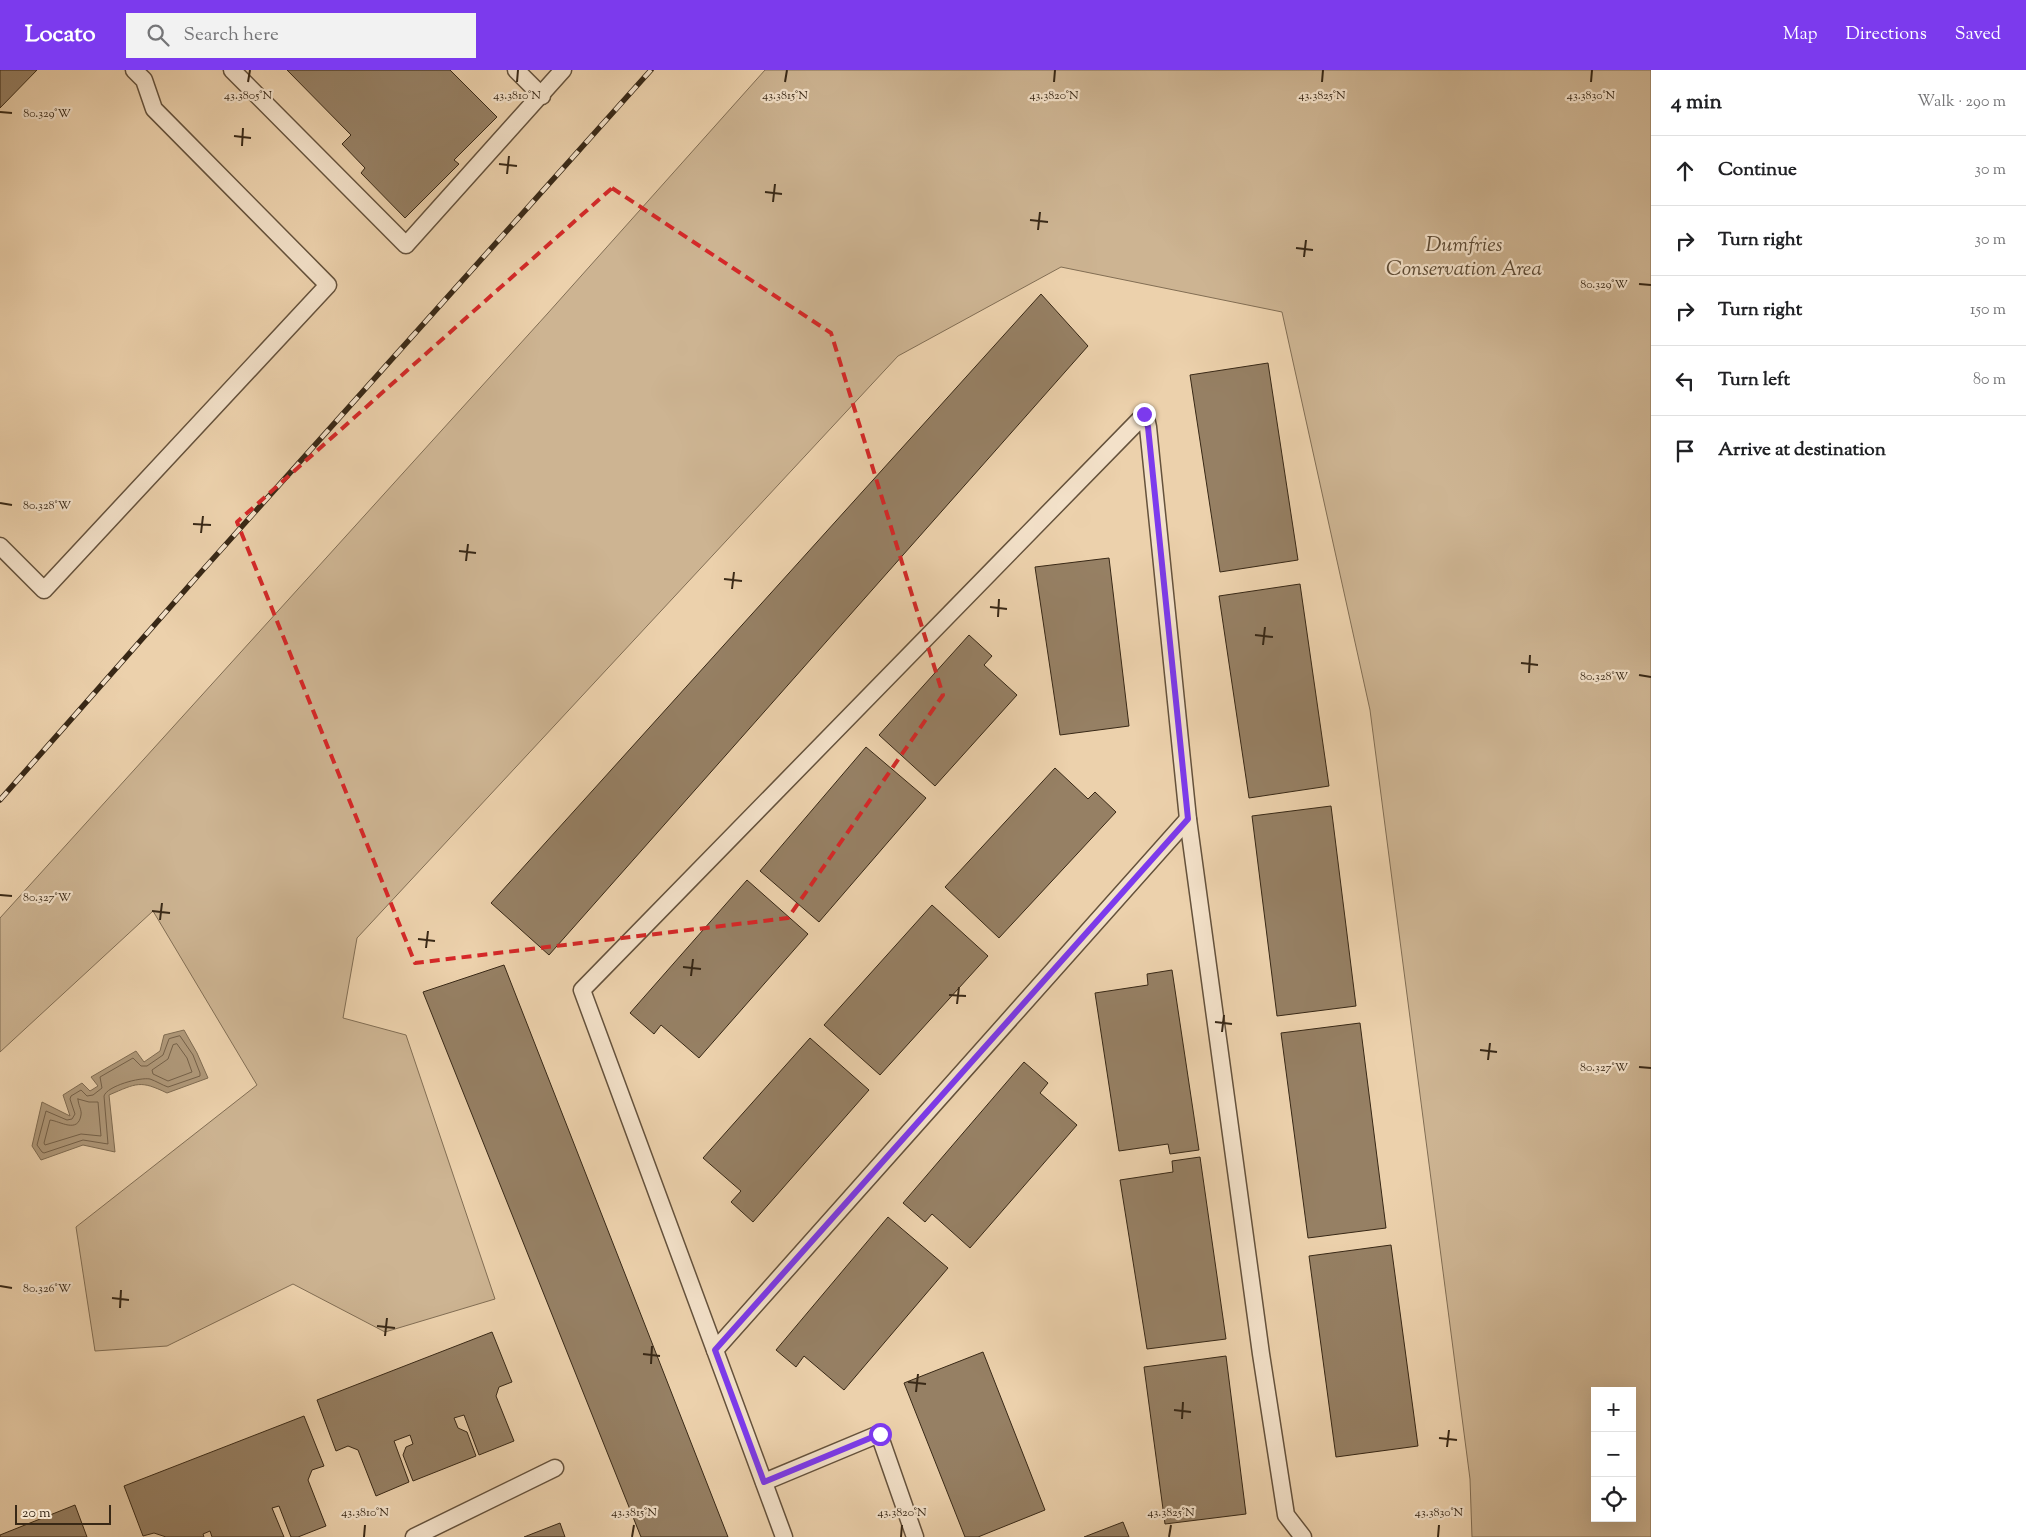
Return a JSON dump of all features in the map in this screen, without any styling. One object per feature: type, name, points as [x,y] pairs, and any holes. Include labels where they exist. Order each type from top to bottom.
[{"type":"lane","points":[[0,546],[44,590],[328,285],[154,109],[144,80],[134,70]]},
{"type":"lane","points":[[232,70],[406,245],[542,96],[563,70]]},
{"type":"lane","points":[[516,70],[542,96]]},
{"type":"lane","points":[[784,1537],[582,990],[1144,414],[1148,427],[1188,819],[1261,1354],[1286,1515],[1303,1537]]},
{"type":"lane","points":[[715,1350],[1188,819]]},
{"type":"lane","points":[[764,1482],[880,1434],[915,1537]]},
{"type":"lane","points":[[414,1537],[555,1468]]},
{"type":"highlighted area","points":[[612,188],[831,333],[943,695],[788,918],[415,963],[237,522]]},
{"type":"green space","name":"Dumfries Conservation Area","points":[[765,70],[1651,70],[1651,1537],[1472,1537],[1470,1479],[1370,710],[1282,312],[1061,267],[898,356],[357,938],[343,1018],[406,1035],[495,1299],[385,1332],[293,1284],[167,1346],[95,1351],[76,1227],[257,1085],[153,911],[0,1052],[0,918],[548,313]]},
{"type":"water","points":[[184,1030],[208,1078],[167,1093],[150,1086],[138,1085],[109,1095],[115,1152],[83,1145],[41,1160],[32,1146],[42,1102],[70,1116],[63,1095],[82,1083],[90,1091],[98,1086],[91,1077],[136,1051],[144,1062],[160,1051],[164,1035]]},
{"type":"building","points":[[0,70],[37,70],[0,108]]},
{"type":"building","points":[[287,70],[450,70],[497,117],[454,160],[459,164],[405,218],[361,173],[365,168],[342,144],[351,135]]},
{"type":"building","points":[[1041,294],[1088,346],[549,955],[491,903]]},
{"type":"building","points":[[1268,363],[1298,560],[1220,572],[1190,375]]},
{"type":"building","points":[[1109,558],[1129,726],[1060,735],[1035,567]]},
{"type":"building","points":[[1300,584],[1329,786],[1249,798],[1219,596]]},
{"type":"building","points":[[969,635],[992,656],[984,665],[1017,695],[935,786],[879,735]]},
{"type":"building","points":[[866,747],[926,798],[819,922],[760,871]]},
{"type":"building","points":[[1055,768],[1088,799],[1095,792],[1116,812],[999,938],[945,887]]},
{"type":"building","points":[[1331,806],[1356,1006],[1277,1016],[1252,816]]},
{"type":"building","points":[[747,880],[808,934],[699,1058],[661,1025],[654,1034],[630,1013]]},
{"type":"building","points":[[932,905],[988,956],[880,1075],[824,1025]]},
{"type":"building","points":[[504,965],[728,1537],[641,1537],[423,992]]},
{"type":"building","points":[[1172,970],[1199,1150],[1170,1154],[1168,1144],[1119,1151],[1095,993],[1148,985],[1147,974]]},
{"type":"building","points":[[1360,1023],[1386,1228],[1308,1238],[1281,1033]]},
{"type":"building","points":[[810,1038],[869,1090],[753,1222],[731,1202],[741,1191],[703,1158]]},
{"type":"building","points":[[1024,1062],[1048,1083],[1040,1093],[1077,1125],[970,1248],[932,1214],[925,1222],[903,1203]]},
{"type":"building","points":[[1200,1157],[1226,1339],[1147,1349],[1120,1180],[1173,1172],[1172,1161]]},
{"type":"building","points":[[888,1217],[948,1268],[844,1390],[804,1356],[796,1367],[776,1350]]},
{"type":"building","points":[[1391,1245],[1418,1446],[1336,1457],[1309,1256]]},
{"type":"building","points":[[492,1332],[512,1382],[499,1387],[496,1396],[514,1441],[479,1455],[464,1415],[454,1418],[458,1428],[467,1432],[476,1456],[413,1481],[403,1455],[406,1447],[413,1444],[410,1435],[394,1441],[409,1482],[376,1496],[358,1450],[348,1446],[336,1451],[317,1400]]},
{"type":"building","points":[[983,1352],[1045,1510],[978,1537],[965,1537],[904,1383]]},
{"type":"building","points":[[1226,1356],[1246,1514],[1165,1524],[1144,1367]]},
{"type":"building","points":[[304,1416],[324,1466],[312,1470],[308,1480],[326,1526],[298,1537],[291,1537],[279,1506],[272,1508],[284,1537],[212,1537],[210,1531],[203,1534],[204,1537],[166,1537],[154,1533],[143,1536],[124,1486]]},
{"type":"building","points":[[75,1505],[87,1537],[0,1537],[0,1535]]},
{"type":"building","points":[[1123,1522],[1129,1537],[1084,1537]]},
{"type":"building","points":[[560,1523],[565,1537],[524,1537]]},
{"type":"railway","points":[[0,800],[202,571],[651,70]]},
{"type":"route","points":[[880,1434],[764,1482],[715,1350],[1188,819],[1148,427],[1144,414]]}]
